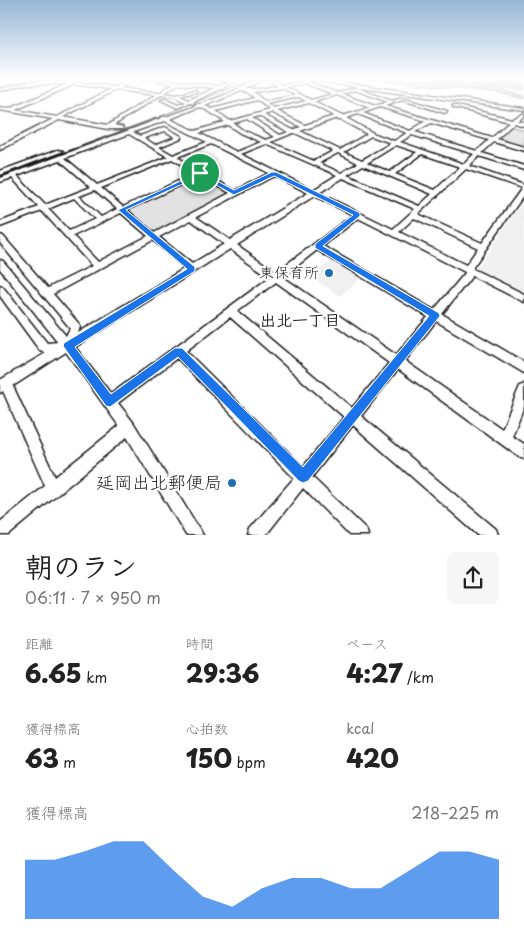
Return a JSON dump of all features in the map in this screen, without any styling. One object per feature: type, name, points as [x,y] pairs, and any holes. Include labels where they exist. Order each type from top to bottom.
[{"type":"street","points":[[0,115],[25,104]]},
{"type":"street","points":[[0,148],[86,104]]},
{"type":"street","points":[[108,126],[144,104]]},
{"type":"street","points":[[172,104],[178,107]]},
{"type":"street","points":[[0,180],[129,132],[196,104]]},
{"type":"street","points":[[0,173],[178,107],[196,104],[212,111],[237,130],[420,209]]},
{"type":"street","points":[[212,111],[237,104]]},
{"type":"street","points":[[265,104],[275,112],[306,127]]},
{"type":"street","points":[[194,133],[302,104]]},
{"type":"street","points":[[256,535],[470,274],[469,267],[524,189],[394,144],[313,104]]},
{"type":"street","points":[[368,104],[524,149]]},
{"type":"street","points":[[237,154],[294,131],[386,104]]},
{"type":"street","points":[[418,104],[445,112]]},
{"type":"street","points":[[53,488],[3,386],[458,104]]},
{"type":"street","points":[[498,104],[524,107]]},
{"type":"street","points":[[502,104],[524,107]]},
{"type":"street","points":[[455,106],[524,124]]},
{"type":"street","points":[[0,110],[121,128]]},
{"type":"street","points":[[359,112],[411,132],[524,168]]},
{"type":"street","points":[[394,233],[513,121],[524,114]]},
{"type":"street","points":[[262,115],[363,163],[436,193]]},
{"type":"street","points":[[164,118],[524,298]]},
{"type":"street","points":[[249,118],[279,137]]},
{"type":"street","points":[[140,138],[165,130],[180,137],[155,147]]},
{"type":"street","points":[[129,132],[234,193]]},
{"type":"street","points":[[314,163],[371,134]]},
{"type":"street","points":[[0,225],[211,142]]},
{"type":"street","points":[[391,174],[421,152]]},
{"type":"street","points":[[60,157],[192,269]]},
{"type":"street","points":[[496,178],[508,163]]},
{"type":"street","points":[[68,235],[200,173]]},
{"type":"street","points":[[47,293],[274,173]]},
{"type":"street","points":[[13,175],[97,266]]},
{"type":"street","points":[[74,195],[100,220]]},
{"type":"street","points":[[110,402],[358,215]]},
{"type":"street","points":[[414,215],[484,246]]},
{"type":"street","points":[[190,216],[227,244],[232,244],[524,452]]},
{"type":"street","points":[[0,238],[75,327],[68,346]]},
{"type":"street","points":[[317,246],[524,368]]},
{"type":"street","points":[[0,264],[68,346],[128,426],[195,535]]},
{"type":"street","points":[[0,289],[44,348],[68,346]]},
{"type":"street","points":[[230,311],[490,535]]},
{"type":"street","points":[[178,351],[360,535]]},
{"type":"street","points":[[505,438],[524,390]]},
{"type":"street","points":[[0,532],[128,426]]},
{"type":"shaded area","points":[[509,126],[524,130],[524,148],[497,140]]},
{"type":"shaded area","points":[[200,175],[229,193],[154,233],[126,209]]},
{"type":"shaded area","points":[[524,200],[524,293],[476,270]]},
{"type":"shaded area","points":[[334,258],[364,276],[340,296],[311,277]]},
{"type":"railway","points":[[154,119],[191,104]]},
{"type":"railway","points":[[0,177],[157,118]]},
{"type":"place","name":"東保育所","points":[[329,273]]},
{"type":"place","name":"延岡出北郵便局","points":[[232,483]]},
{"type":"district","name":"出北一丁目","points":[[300,320]]},
{"type":"route","points":[[200,173],[234,193],[274,173],[358,215],[317,246],[436,316],[303,476],[178,351],[110,402],[68,346],[192,269],[122,210],[200,173]]}]
